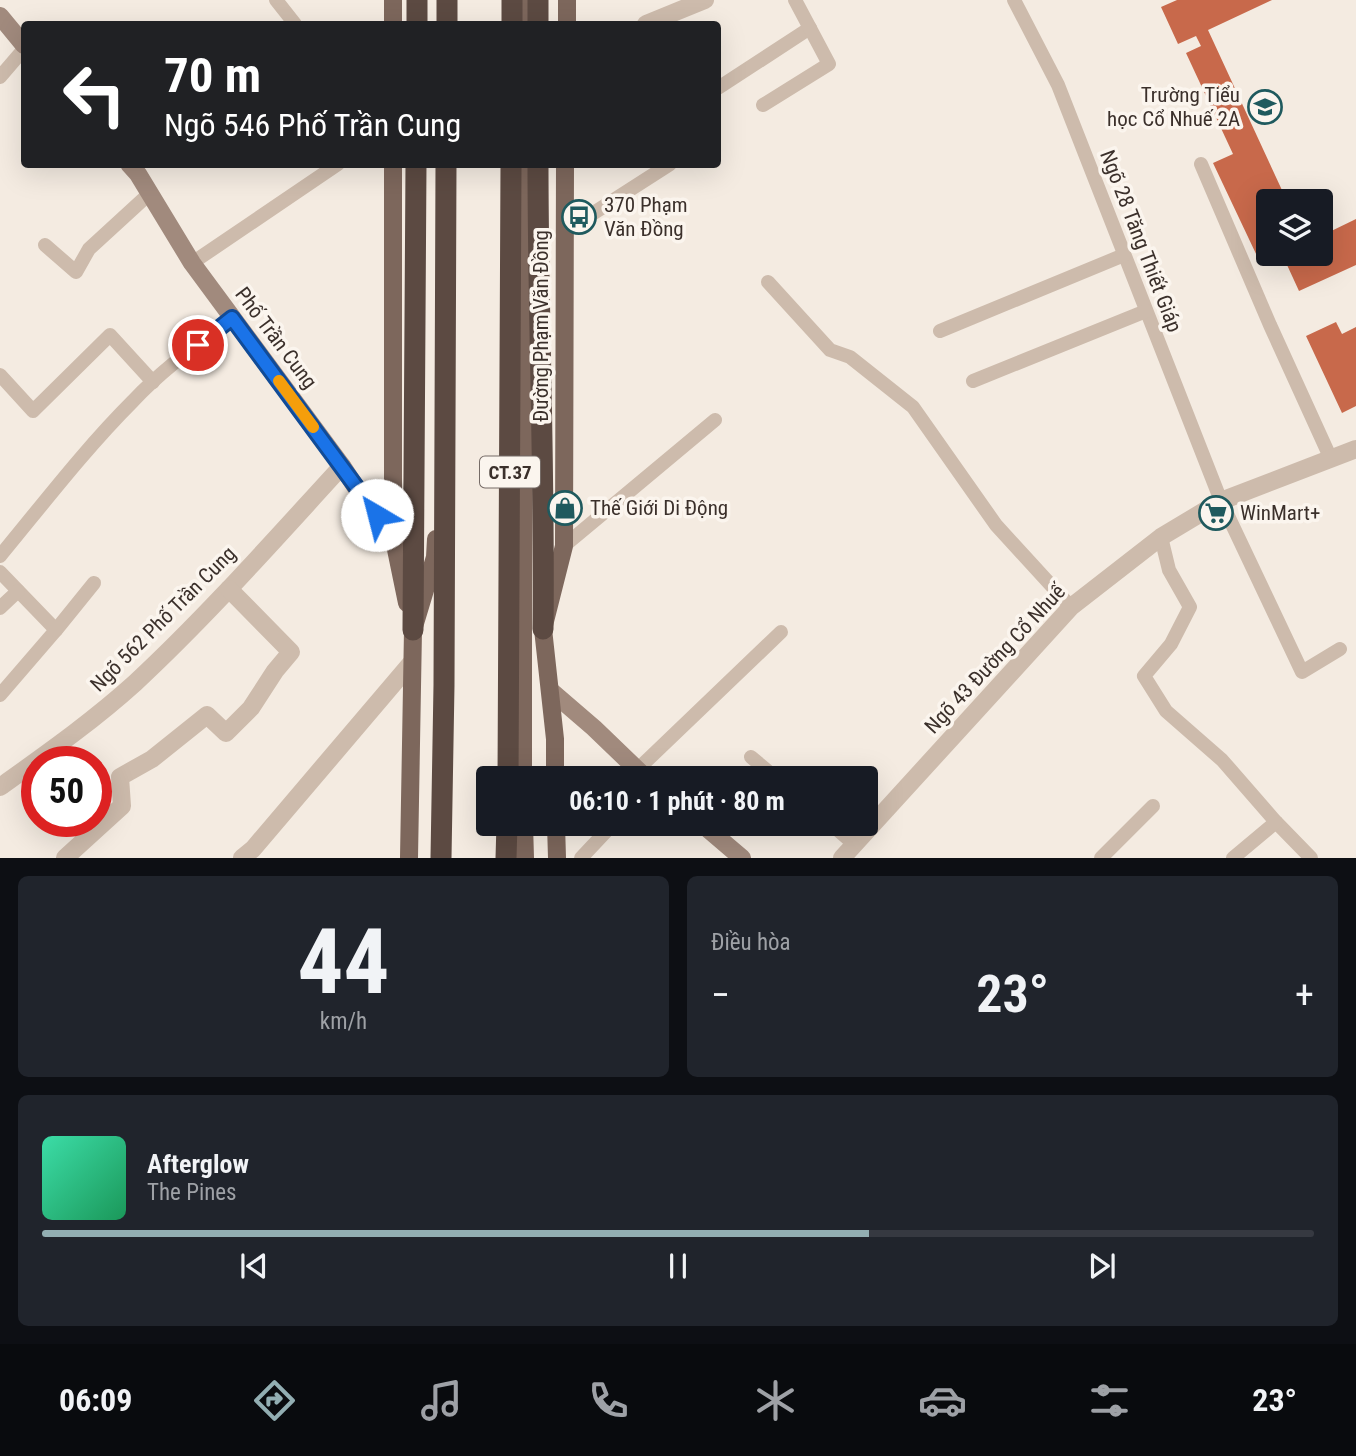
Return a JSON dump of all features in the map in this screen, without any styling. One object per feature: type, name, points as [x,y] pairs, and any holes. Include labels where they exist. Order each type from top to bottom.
[{"type":"highway","points":[[417,0],[417,21]]},
{"type":"highway","points":[[447,0],[447,21]]},
{"type":"highway","points":[[512,0],[512,21]]},
{"type":"highway","points":[[538,0],[538,21]]},
{"type":"highway","points":[[413,630],[416,168]]},
{"type":"highway","points":[[441,858],[446,168]]},
{"type":"highway","name":"CT.37","points":[[508,766],[511,168]]},
{"type":"highway","points":[[538,168],[543,629]]},
{"type":"highway","points":[[506,858],[507,836]]},
{"type":"main road","points":[[393,0],[393,21]]},
{"type":"main road","points":[[437,0],[437,21]]},
{"type":"main road","points":[[526,0],[526,21]]},
{"type":"main road","points":[[567,0],[567,21]]},
{"type":"main road","points":[[0,16],[21,43]]},
{"type":"main road","name":"Phố Trần Cung","points":[[133,168],[192,263],[393,535]]},
{"type":"main road","points":[[393,168],[393,535],[413,630],[409,858]]},
{"type":"main road","points":[[413,630],[436,556],[437,168]]},
{"type":"main road","name":"Đường Phạm Văn Đồng","points":[[523,766],[526,168]]},
{"type":"main road","name":"Đường Phạm Văn Đồng","points":[[555,766],[551,691],[543,629],[564,546],[565,168]]},
{"type":"main road","points":[[551,691],[634,766]]},
{"type":"main road","points":[[524,836],[525,858]]},
{"type":"main road","points":[[556,836],[556,858]]},
{"type":"main road","points":[[716,836],[742,858]]},
{"type":"street","points":[[653,21],[705,0]]},
{"type":"street","name":"Ngõ 43 Đường Cổ Nhuế","points":[[842,858],[1071,607],[1161,537],[1221,501],[1356,449]]},
{"type":"street","name":"Ngõ 562 Phố Trần Cung","points":[[0,788],[135,683],[229,589],[342,466]]},
{"type":"street","points":[[65,858],[122,806],[120,777],[152,759],[207,715],[226,733],[251,708],[291,652],[229,589]]},
{"type":"street","points":[[242,858],[253,849],[412,662]]},
{"type":"lane","points":[[276,0],[293,21]]},
{"type":"lane","points":[[763,105],[829,64],[795,0]]},
{"type":"lane","name":"Ngõ 28 Tăng Thiết Giáp","points":[[1014,0],[1058,85],[1221,501],[1301,672],[1339,649]]},
{"type":"lane","points":[[721,86],[810,28]]},
{"type":"lane","points":[[0,77],[21,51]]},
{"type":"lane","points":[[1201,164],[1331,459]]},
{"type":"lane","points":[[192,263],[332,168]]},
{"type":"lane","points":[[564,232],[664,168]]},
{"type":"lane","points":[[45,245],[76,272],[89,249],[149,194]]},
{"type":"lane","points":[[940,331],[1125,255]]},
{"type":"lane","points":[[768,282],[830,349],[850,357],[913,407],[996,525],[1071,607]]},
{"type":"lane","points":[[973,381],[1146,311]]},
{"type":"lane","points":[[0,556],[133,400],[232,318]]},
{"type":"lane","points":[[0,375],[33,411],[110,335],[153,382]]},
{"type":"lane","points":[[564,546],[715,420]]},
{"type":"lane","points":[[1161,537],[1169,570],[1190,607],[1171,644],[1144,676],[1166,711],[1222,760],[1311,858]]},
{"type":"lane","points":[[0,572],[57,630]]},
{"type":"lane","points":[[0,695],[94,583]]},
{"type":"lane","points":[[0,608],[19,591]]},
{"type":"lane","points":[[650,766],[781,632]]},
{"type":"lane","points":[[751,757],[762,766]]},
{"type":"lane","points":[[1101,858],[1153,806]]},
{"type":"lane","points":[[1233,858],[1276,822]]},
{"type":"lane","points":[[581,858],[602,836]]},
{"type":"lane","points":[[845,836],[855,844]]},
{"type":"building","points":[[1177,0],[1272,0],[1208,30],[1281,189],[1256,189],[1256,254],[1213,163],[1233,154],[1186,53],[1201,46],[1196,36],[1178,44],[1161,7]]},
{"type":"building","points":[[1356,219],[1356,265],[1299,291],[1288,266],[1333,266],[1333,230]]},
{"type":"building","points":[[1336,322],[1342,334],[1356,327],[1356,406],[1342,413],[1306,336]]},
{"type":"slow traffic","points":[[279,381],[313,427]]},
{"type":"place","name":"Trường Tiểu học Cổ Nhuế 2A","points":[[1265,107]]},
{"type":"place","name":"370 Phạm Văn Đồng","points":[[579,217]]},
{"type":"place","name":"Thế Giới Di Động","points":[[565,508]]},
{"type":"place","name":"WinMart+","points":[[1216,513]]},
{"type":"route","points":[[198,345],[232,318],[377,515]]}]
